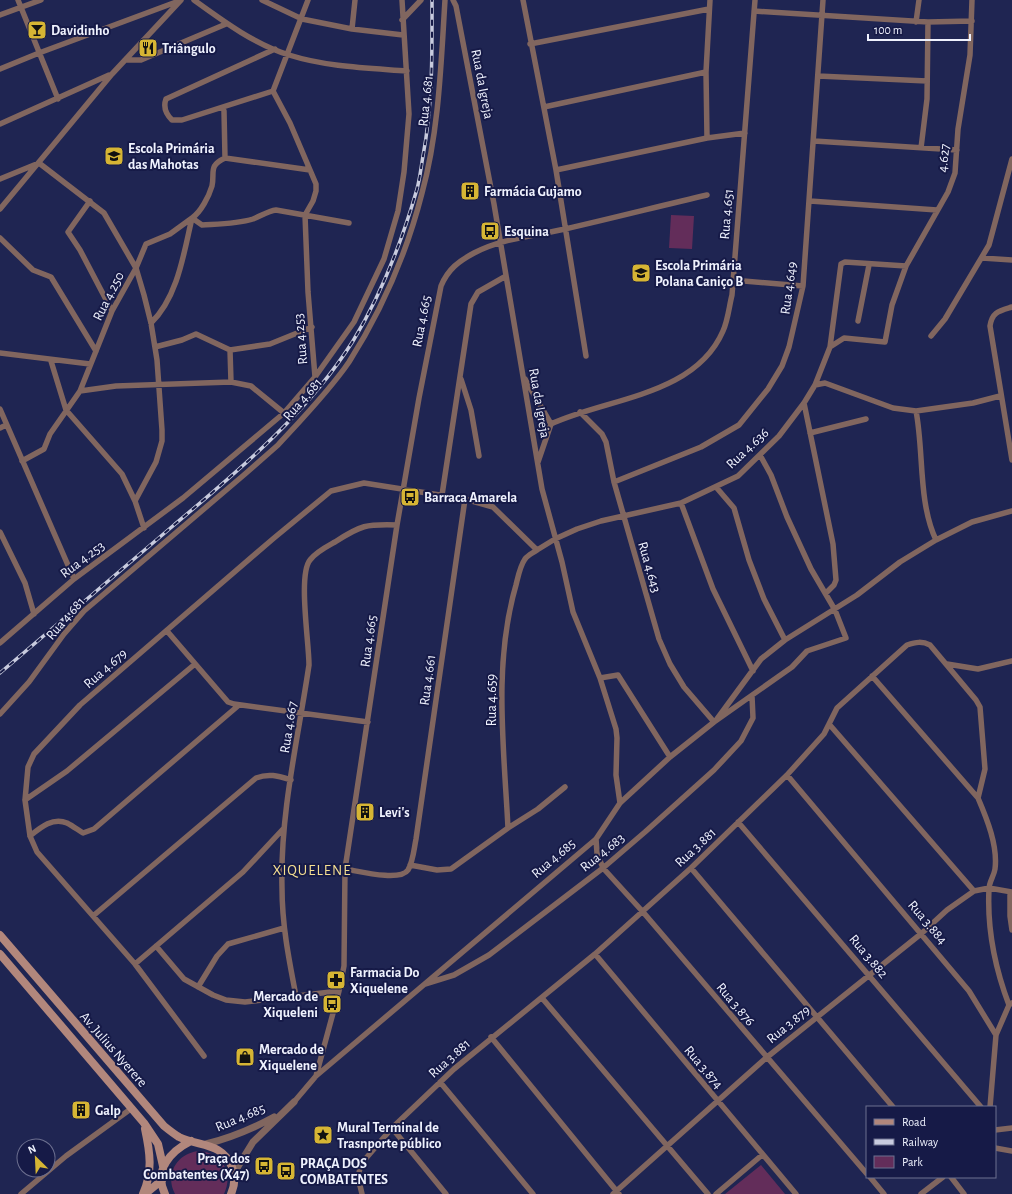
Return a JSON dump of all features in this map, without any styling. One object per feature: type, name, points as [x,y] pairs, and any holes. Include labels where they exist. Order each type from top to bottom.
[{"type":"main road","name":"Av. Julius Nyerere","points":[[0,935],[164,1126],[178,1137],[192,1141]]},
{"type":"main road","name":"Av. Julius Nyerere","points":[[0,954],[144,1123],[158,1144],[163,1166],[162,1180],[165,1194]]},
{"type":"main road","points":[[144,1123],[151,1158],[144,1194]]},
{"type":"main road","points":[[163,1166],[176,1150],[192,1141],[206,1144],[223,1153],[230,1161],[234,1173],[234,1192]]},
{"type":"main road","points":[[144,1194],[162,1180]]},
{"type":"street","points":[[18,0],[58,99]]},
{"type":"street","points":[[0,15],[41,0]]},
{"type":"street","points":[[0,69],[39,52],[181,0]]},
{"type":"street","points":[[0,209],[112,74],[181,0]]},
{"type":"street","points":[[194,0],[226,24],[288,54],[341,66],[407,71]]},
{"type":"street","points":[[262,0],[302,19],[352,29],[403,35]]},
{"type":"street","points":[[275,49],[166,99],[164,105],[168,116],[172,120],[177,120],[273,90],[302,19],[308,0]]},
{"type":"street","points":[[352,29],[355,0]]},
{"type":"street","points":[[315,377],[339,345],[360,311],[384,259],[398,211],[404,172],[409,114],[402,20],[402,0]]},
{"type":"street","points":[[402,20],[421,0]]},
{"type":"street","name":"Rua 4.681","points":[[0,714],[29,682],[72,624],[278,445],[348,363],[374,319],[403,254],[423,192],[434,132],[445,0]]},
{"type":"street","name":"Rua da Igreja","points":[[453,0],[458,13],[500,242],[542,489],[562,562],[573,612],[600,678],[618,738],[616,775],[620,803]]},
{"type":"street","points":[[523,0],[530,44],[556,170],[565,229],[574,273],[586,356]]},
{"type":"street","points":[[707,138],[706,72],[710,0]]},
{"type":"street","name":"Rua 4.651","points":[[551,424],[580,412],[660,388],[688,373],[703,360],[723,332],[732,295],[755,0]]},
{"type":"street","name":"Rua 4.649","points":[[614,482],[701,448],[738,425],[768,389],[782,366],[790,347],[802,286],[810,201],[823,0]]},
{"type":"street","points":[[916,22],[919,0]]},
{"type":"street","name":"4.627","points":[[830,347],[844,338],[885,342],[892,305],[906,266],[953,180],[970,55],[972,0]]},
{"type":"street","points":[[530,44],[709,9]]},
{"type":"street","points":[[754,11],[822,14],[916,22],[972,21]]},
{"type":"street","points":[[922,148],[927,99],[928,22]]},
{"type":"street","points":[[125,60],[141,60],[226,24]]},
{"type":"street","points":[[544,107],[706,72]]},
{"type":"street","points":[[0,124],[112,74]]},
{"type":"street","points":[[818,76],[927,81]]},
{"type":"street","name":"Rua 4.253","points":[[0,643],[74,579],[189,493],[284,412],[315,377],[307,279],[305,215],[316,191],[316,184],[290,123],[273,90]]},
{"type":"street","points":[[224,111],[225,158]]},
{"type":"street","points":[[556,170],[707,138],[745,133]]},
{"type":"street","points":[[814,141],[957,150]]},
{"type":"street","points":[[135,502],[154,467],[162,441],[160,384],[155,347],[151,323],[136,268],[146,244],[170,234],[197,215],[208,196],[212,185],[212,172],[215,165],[225,158],[310,170]]},
{"type":"street","points":[[931,336],[945,318],[989,244],[1012,159]]},
{"type":"street","points":[[0,179],[39,163]]},
{"type":"street","name":"Rua 4.250","points":[[22,461],[44,448],[50,434],[80,390],[112,311],[136,268],[113,226],[104,213],[39,163]]},
{"type":"street","name":"Rua 4.665","points":[[316,1076],[339,991],[345,947],[343,902],[345,870],[397,525],[419,398],[441,286],[445,275],[453,266],[475,252],[500,242],[565,229],[707,195]]},
{"type":"street","points":[[90,201],[68,232],[80,250],[112,311]]},
{"type":"street","points":[[810,201],[937,210]]},
{"type":"street","points":[[192,218],[202,225],[252,219],[271,211],[305,215],[349,223]]},
{"type":"street","points":[[151,323],[162,310],[176,279],[192,218]]},
{"type":"street","points":[[0,238],[33,270],[51,277],[96,351]]},
{"type":"street","points":[[982,258],[1012,260]]},
{"type":"street","name":"Rua 4.636","points":[[538,550],[555,539],[577,529],[623,516],[681,503],[738,476],[779,436],[804,404],[815,385],[830,347],[841,264],[845,262],[869,265]]},
{"type":"street","points":[[858,321],[869,265],[906,266]]},
{"type":"street","points":[[442,495],[468,319],[474,297],[478,292],[506,276]]},
{"type":"street","points":[[732,280],[802,286]]},
{"type":"street","points":[[1012,307],[998,311],[994,314],[990,326],[1000,396],[1012,458]]},
{"type":"street","points":[[155,347],[182,340],[196,334],[230,350],[270,344],[312,328]]},
{"type":"street","points":[[230,350],[231,382]]},
{"type":"street","points":[[0,353],[90,364]]},
{"type":"street","points":[[51,360],[59,391],[66,410],[122,474],[135,502],[144,528]]},
{"type":"street","points":[[523,374],[551,424],[538,463]]},
{"type":"street","points":[[460,377],[471,410],[479,456]]},
{"type":"street","points":[[80,390],[110,386],[231,382],[251,386],[284,412]]},
{"type":"street","points":[[815,385],[825,383],[893,408],[916,411],[973,403],[1000,396]]},
{"type":"street","points":[[804,404],[833,544],[836,580],[834,585],[826,594]]},
{"type":"street","points":[[0,409],[6,426],[74,579]]},
{"type":"street","points":[[916,411],[921,443],[926,511],[936,540]]},
{"type":"street","name":"Rua 4.643","points":[[580,412],[602,434],[606,442],[623,516],[659,639],[670,664],[684,687],[714,722]]},
{"type":"street","points":[[810,433],[866,419]]},
{"type":"street","points":[[0,428],[6,426]]},
{"type":"street","points":[[760,455],[771,475],[787,517],[808,563],[835,610]]},
{"type":"street","name":"Rua 4.679","points":[[204,1056],[135,964],[37,852],[30,836],[25,800],[27,774],[34,754],[80,704],[331,491],[364,483],[404,490]]},
{"type":"street","points":[[716,487],[734,508],[749,560],[764,599],[785,640]]},
{"type":"street","points":[[404,490],[465,499],[493,507],[538,550]]},
{"type":"street","name":"Rua 4.661","points":[[410,865],[416,839],[465,499]]},
{"type":"street","points":[[681,503],[713,588],[753,671]]},
{"type":"street","points":[[714,722],[764,656],[785,640],[835,610],[900,562],[936,540],[972,522],[1012,511]]},
{"type":"street","name":"Rua 4.667","points":[[296,996],[284,928],[282,886],[284,828],[309,665],[304,576],[310,560],[318,552],[357,528],[370,524],[397,525]]},
{"type":"street","points":[[0,532],[25,583],[34,614]]},
{"type":"street","name":"Rua 4.659","points":[[508,828],[502,688],[504,650],[513,595],[522,564],[525,559],[538,550]]},
{"type":"street","name":"Rua 4.685","points":[[234,1173],[253,1142],[282,1112],[294,1102],[316,1076],[596,838],[620,803],[670,757],[714,722],[796,664],[807,651],[846,638],[835,610]]},
{"type":"street","points":[[167,631],[221,696],[228,702],[239,705],[368,722]]},
{"type":"street","name":"Rua 3.881","points":[[362,1194],[358,1177],[361,1164],[392,1128],[440,1082],[491,1037],[542,998],[595,954],[691,868],[787,775],[824,734],[834,711],[906,645],[915,642],[924,642],[930,645],[976,700],[982,715],[985,769],[978,798]]},
{"type":"street","points":[[947,664],[978,669],[1012,661]]},
{"type":"street","points":[[25,800],[67,771],[195,664]]},
{"type":"street","points":[[600,678],[618,674],[670,757]]},
{"type":"street","points":[[872,676],[978,798],[987,820],[995,855],[995,869],[989,888],[991,939],[1000,983],[1010,1004],[996,1035],[990,1106]]},
{"type":"street","name":"Rua 4.683","points":[[423,985],[454,975],[489,955],[603,868],[729,756],[741,741],[753,718],[752,696]]},
{"type":"street","points":[[30,836],[49,823],[59,821],[84,833],[94,829],[239,705]]},
{"type":"street","points":[[829,724],[974,891]]},
{"type":"street","points":[[93,916],[256,778],[274,774],[291,780]]},
{"type":"street","name":"Rua 3.884","points":[[787,775],[922,933],[969,991],[996,1035]]},
{"type":"street","points":[[345,870],[399,876],[407,871],[410,865],[437,870],[451,869],[508,828],[538,809],[565,787]]},
{"type":"street","name":"Rua 3.882","points":[[738,822],[980,1106]]},
{"type":"street","points":[[135,964],[242,872],[284,828]]},
{"type":"street","points":[[596,838],[597,853],[603,868]]},
{"type":"street","name":"Rua 3.876","points":[[603,868],[643,912],[766,1058],[866,1173]]},
{"type":"street","points":[[691,868],[892,1106]]},
{"type":"street","name":"Rua 3.879","points":[[616,1193],[718,1103],[766,1058],[922,933],[947,910],[974,891],[989,888],[1011,892]]},
{"type":"street","points":[[1011,892],[1010,916],[1012,930]]},
{"type":"street","points":[[198,987],[218,956],[228,944],[284,928]]},
{"type":"street","points":[[156,946],[176,972],[213,995],[235,1002],[339,991]]},
{"type":"street","name":"Rua 3.874","points":[[595,954],[718,1103],[796,1194]]},
{"type":"street","points":[[542,998],[669,1146],[708,1194]]},
{"type":"street","points":[[491,1037],[616,1193]]},
{"type":"street","points":[[440,1082],[533,1194]]},
{"type":"street","points":[[21,1194],[66,1156],[132,1108]]},
{"type":"street","name":"Rua 4.685","points":[[206,1144],[227,1139],[246,1131],[282,1112]]},
{"type":"street","points":[[392,1128],[446,1194]]},
{"type":"street","points":[[996,1130],[1012,1128]]},
{"type":"street","points":[[996,1148],[1012,1151]]},
{"type":"street","points":[[716,1194],[762,1155]]},
{"type":"street","points":[[871,1178],[884,1194]]},
{"type":"street","points":[[921,1194],[942,1178]]},
{"type":"street","points":[[952,1178],[964,1194]]},
{"type":"green space","points":[[671,215],[694,216],[692,249],[669,248]]},
{"type":"green space","points":[[200,1151],[214,1156],[224,1165],[228,1179],[224,1194],[175,1194],[171,1179],[175,1165],[185,1155]]},
{"type":"green space","points":[[761,1165],[785,1194],[725,1194]]},
{"type":"railway","points":[[0,673],[223,483],[271,440],[315,393],[335,368],[353,341],[373,305],[398,248],[418,185],[429,116],[432,59],[432,0]]},
{"type":"place","name":"Davidinho","points":[[37,30]]},
{"type":"place","name":"Triângulo","points":[[148,48]]},
{"type":"place","name":"Escola Primária das Mahotas","points":[[114,156]]},
{"type":"place","name":"Farmácia Gujamo","points":[[470,191]]},
{"type":"place","name":"Esquina","points":[[490,231]]},
{"type":"place","name":"Escola Primária Polana Caniço B","points":[[641,273]]},
{"type":"place","name":"Barraca Amarela","points":[[410,497]]},
{"type":"place","name":"Levi's","points":[[365,812]]},
{"type":"place","name":"Farmacia Do Xiquelene","points":[[336,980]]},
{"type":"place","name":"Mercado de Xiqueleni","points":[[332,1004]]},
{"type":"place","name":"Mercado de Xiquelene","points":[[245,1057]]},
{"type":"place","name":"Galp","points":[[81,1110]]},
{"type":"place","name":"Mural Terminal de Trasnporte público","points":[[323,1135]]},
{"type":"place","name":"Praça dos Combatentes (X47)","points":[[264,1166]]},
{"type":"place","name":"PRAÇA DOS COMBATENTES","points":[[286,1171]]},
{"type":"district","name":"XIQUELENE","points":[[312,870]]}]
